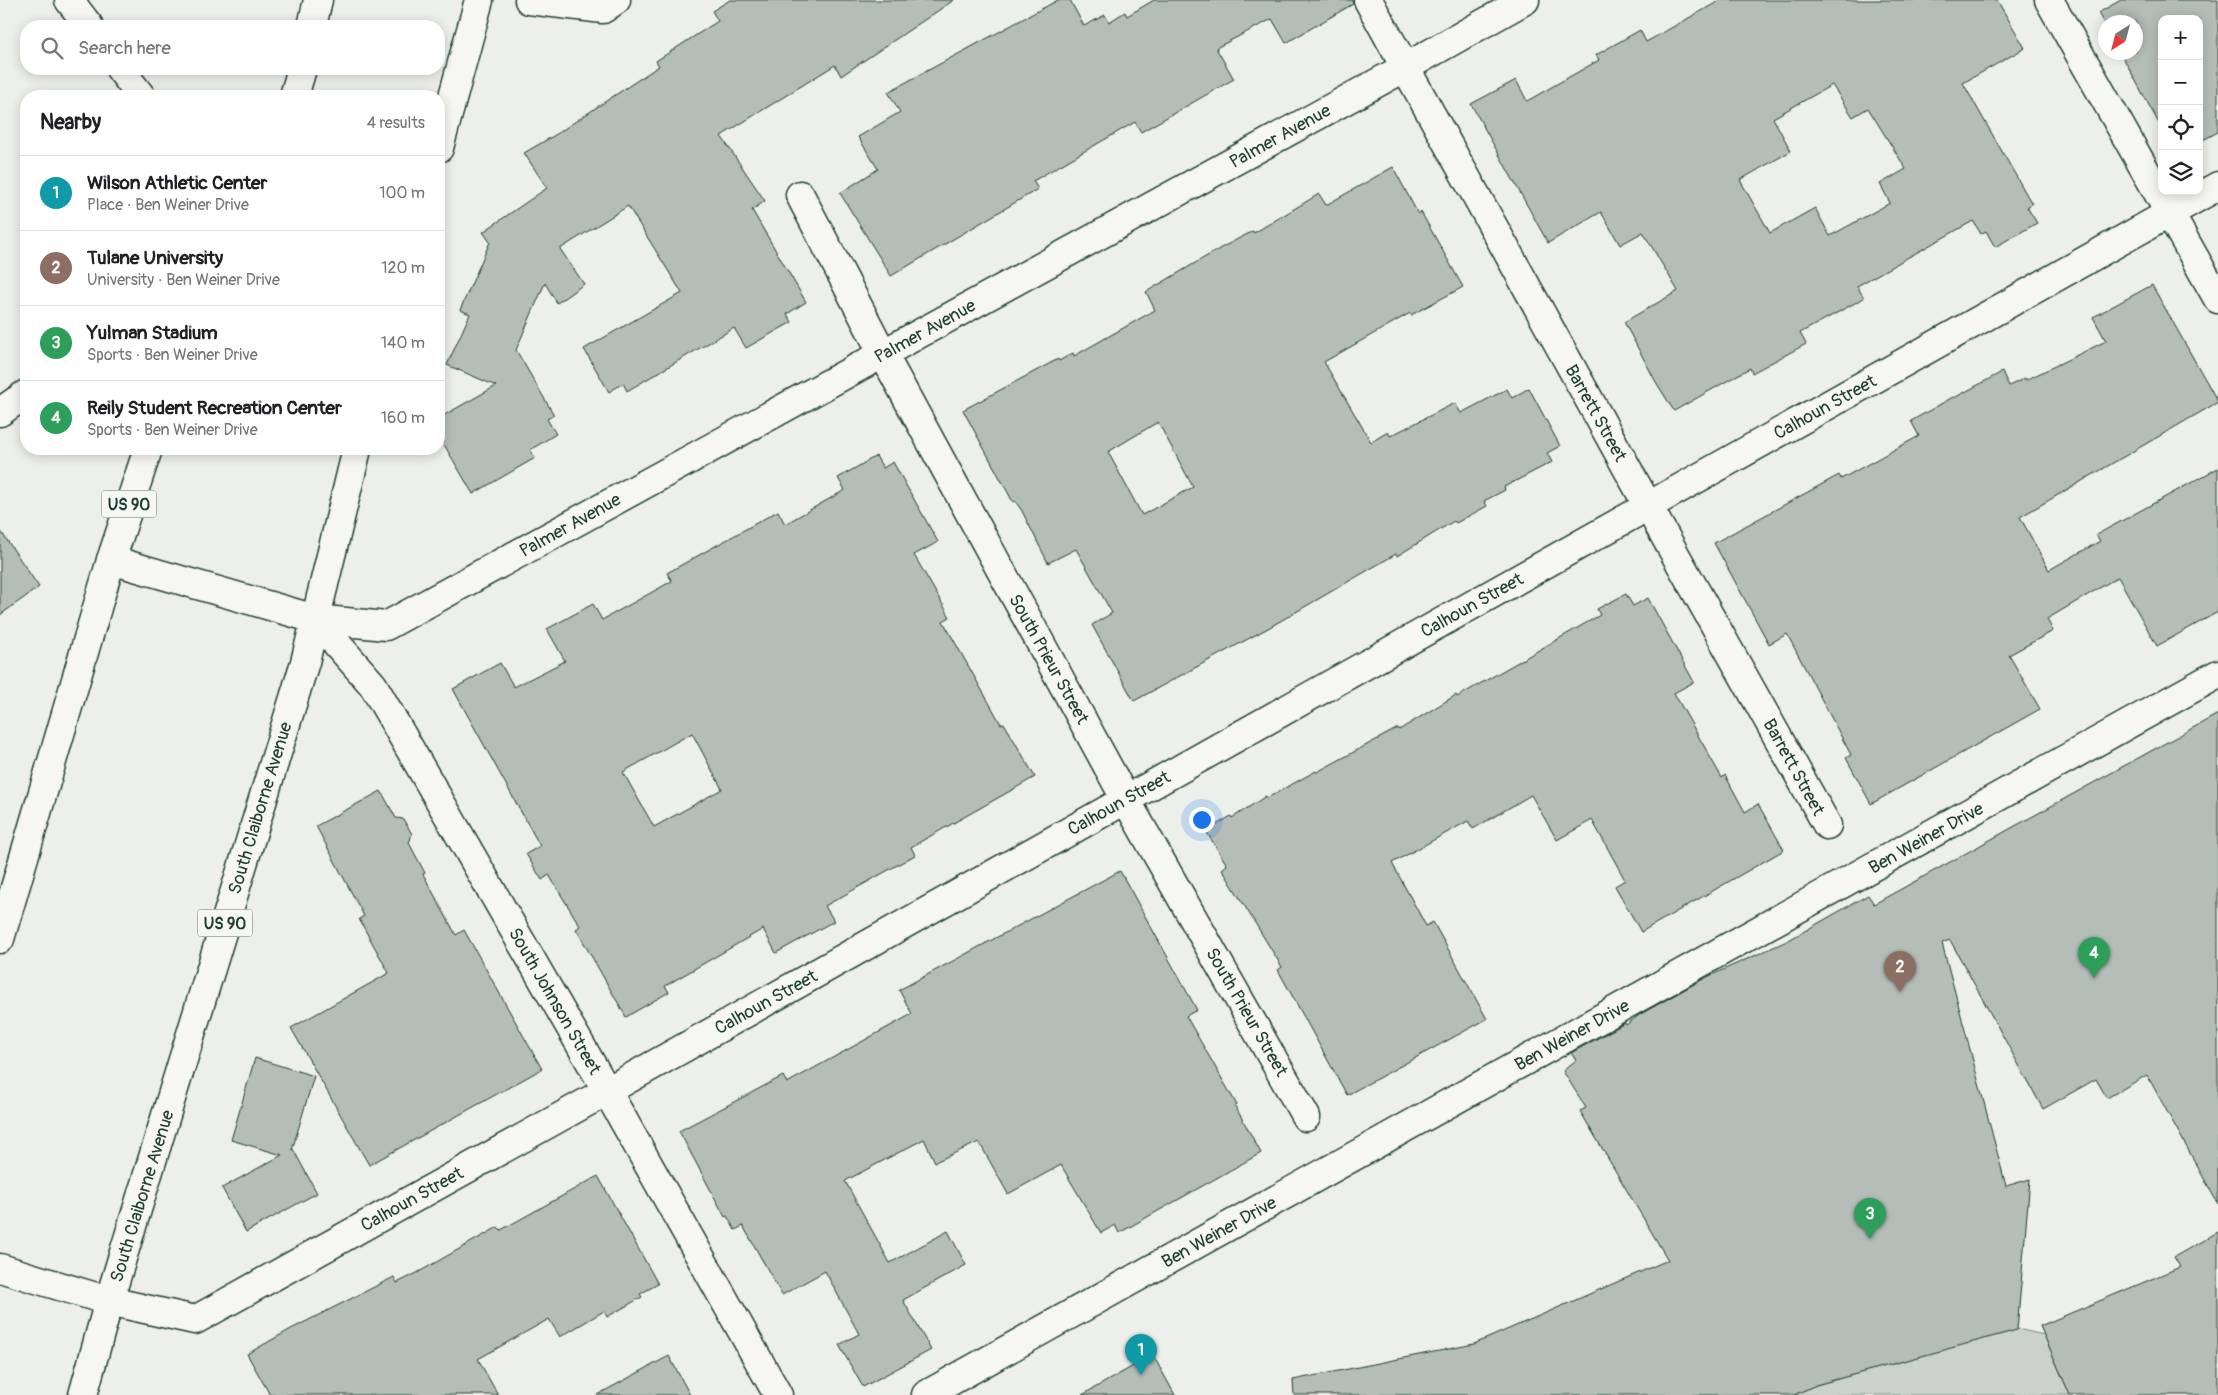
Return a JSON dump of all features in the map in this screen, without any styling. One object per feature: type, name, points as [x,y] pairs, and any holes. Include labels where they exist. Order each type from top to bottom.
[{"type":"street","points":[[69,0],[84,20]]},
{"type":"street","points":[[313,20],[318,0]]},
{"type":"street","points":[[445,126],[479,0]]},
{"type":"street","points":[[529,0],[603,10],[616,0]]},
{"type":"street","name":"Barrett Street","points":[[1368,0],[1827,825]]},
{"type":"street","name":"Palmer Avenue","points":[[111,560],[315,619],[386,626],[1525,0]]},
{"type":"street","points":[[2049,0],[2218,299]]},
{"type":"street","points":[[125,75],[136,90]]},
{"type":"street","points":[[296,90],[300,75]]},
{"type":"street","name":"Calhoun Street","points":[[0,1268],[110,1301],[195,1320],[607,1091],[2218,186]]},
{"type":"street","name":"South Prieur Street","points":[[800,195],[883,354],[1126,800],[1306,1117]]},
{"type":"street","points":[[0,412],[20,398]]},
{"type":"street","name":"US 90","points":[[0,939],[111,560],[146,455]]},
{"type":"street","name":"South Claiborne Avenue","points":[[83,1395],[304,662],[356,455]]},
{"type":"street","name":"South Johnson Street","points":[[315,619],[373,685],[607,1091],[778,1395]]},
{"type":"street","name":"Ben Weiner Drive","points":[[926,1395],[2218,674]]},
{"type":"shaded area","points":[[2017,1329],[2044,1335],[2070,1395],[1794,1395],[1816,1385]]},
{"type":"building","points":[[730,0],[954,0],[841,76],[835,65],[721,136],[765,201],[752,210],[806,302],[787,314],[792,322],[746,348],[734,328],[627,391],[623,383],[609,392],[584,349],[682,293],[628,206],[560,249],[584,284],[557,303],[545,283],[516,350],[554,415],[547,419],[556,434],[530,450],[535,458],[473,494],[445,446],[445,415],[496,386],[447,365],[470,314],[460,310],[490,242],[483,232],[547,188],[524,153],[555,135],[659,66],[656,61],[718,21],[712,11]]},
{"type":"building","points":[[1058,0],[1070,0],[1084,26],[1105,15],[1109,22],[1125,12],[1127,16],[1154,0],[1352,0],[1353,4],[1286,43],[1272,19],[1216,48],[1234,79],[1141,132],[1135,122],[1033,181],[1038,189],[891,276],[840,193],[878,169],[858,137],[900,112],[888,92]]},
{"type":"building","points":[[1721,0],[1997,0],[2025,48],[1963,83],[2032,204],[2027,207],[2037,223],[1995,247],[1986,231],[1981,234],[1973,221],[1857,286],[1864,298],[1800,333],[1806,344],[1752,373],[1750,368],[1674,411],[1624,322],[1678,291],[1643,232],[1620,245],[1601,212],[1548,243],[1471,104],[1516,80],[1527,101],[1599,60],[1596,55],[1640,30],[1646,42]],"holes":[[[1832,85],[1853,117],[1868,108],[1906,169],[1880,184],[1890,203],[1830,236],[1815,208],[1770,233],[1740,180],[1791,151],[1773,118]]]},
{"type":"building","points":[[2121,0],[2218,0],[2218,132],[2203,140],[2203,15],[2158,15],[2158,122],[2124,60],[2143,60],[2143,15],[2099,15],[2098,13]]},
{"type":"building","points":[[1393,167],[1418,214],[1421,212],[1463,287],[1411,315],[1410,313],[1324,362],[1371,442],[1388,432],[1390,436],[1455,403],[1461,413],[1507,389],[1512,398],[1529,388],[1560,446],[1547,453],[1552,462],[1504,487],[1505,490],[1484,501],[1487,506],[1456,523],[1454,521],[1397,556],[1396,554],[1270,627],[1134,701],[1092,625],[1112,613],[1076,549],[1048,563],[1022,511],[1015,501],[1013,502],[963,410],[1058,359],[1059,361],[1073,353],[1074,356],[1155,310],[1146,292],[1219,249],[1253,231],[1254,233],[1319,194],[1326,205]],"holes":[[[1158,422],[1193,487],[1142,515],[1108,452]]]},
{"type":"building","points":[[2152,285],[2218,402],[2020,517],[2049,570],[2100,541],[2096,535],[2218,468],[2218,612],[2157,646],[2118,577],[2047,619],[2053,631],[2009,655],[2040,709],[1871,804],[1846,758],[1851,755],[1787,634],[1769,644],[1714,543],[1839,475],[1841,479],[1919,436],[1911,421],[1953,397],[2002,372],[2009,386],[2025,378],[2026,380],[2106,341],[2093,317]]},
{"type":"building","points":[[876,456],[883,468],[893,462],[938,542],[914,555],[950,617],[943,621],[1001,724],[1004,723],[1035,777],[911,847],[915,855],[825,906],[834,921],[776,953],[763,929],[665,986],[669,992],[626,1017],[576,929],[580,926],[549,875],[542,880],[526,854],[540,846],[453,689],[500,663],[514,687],[565,661],[547,629],[593,604],[602,620],[672,581],[667,573],[778,511],[785,524],[845,490],[838,478]],"holes":[[[692,733],[722,789],[654,827],[623,772]]]},
{"type":"building","points":[[0,530],[39,587],[0,615]]},
{"type":"building","points":[[1626,594],[1633,606],[1648,598],[1694,682],[1674,693],[1722,778],[1725,775],[1745,812],[1758,804],[1784,850],[1641,932],[1615,886],[1625,880],[1592,820],[1557,840],[1531,795],[1473,829],[1468,821],[1392,863],[1426,926],[1433,922],[1487,1019],[1347,1095],[1278,970],[1282,967],[1222,869],[1227,865],[1206,831],[1231,816],[1232,818],[1266,796],[1267,798],[1398,728],[1399,730],[1456,695],[1457,697],[1600,615],[1597,609]]},
{"type":"building","points":[[2218,714],[2218,1204],[2147,1075],[2107,1098],[2096,1079],[2043,1109],[1950,940],[1942,943],[2006,1186],[2030,1179],[2017,1330],[1816,1385],[1794,1395],[1294,1395],[1293,1380],[1474,1344],[1668,1260],[1580,1111],[1586,1108],[1563,1071],[1576,1060],[1571,1053],[1625,1023],[1626,1025],[1639,1015],[1705,978],[1787,941],[1868,895],[1874,904]]},
{"type":"building","points":[[381,791],[396,818],[403,819],[412,834],[409,843],[425,873],[423,874],[456,935],[464,930],[542,1069],[369,1165],[291,1028],[389,973],[359,919],[364,916],[316,826]]},
{"type":"building","points":[[1120,871],[1197,1010],[1186,1016],[1237,1105],[1235,1106],[1261,1153],[1119,1233],[1115,1225],[1101,1233],[1061,1165],[1008,1194],[979,1142],[935,1162],[924,1139],[845,1181],[890,1263],[948,1231],[966,1265],[903,1300],[931,1350],[863,1387],[839,1345],[859,1334],[825,1271],[782,1295],[743,1226],[735,1230],[727,1216],[725,1217],[679,1131],[783,1076],[787,1083],[912,1014],[899,990]]},
{"type":"building","points":[[255,1058],[314,1076],[292,1150],[317,1193],[246,1232],[222,1188],[282,1155],[231,1140]]},
{"type":"building","points":[[598,1176],[658,1284],[640,1294],[642,1297],[607,1317],[604,1311],[560,1337],[549,1319],[478,1359],[498,1395],[270,1395],[247,1354],[291,1329],[394,1277],[397,1283],[417,1273],[498,1227],[501,1230]]},
{"type":"building","points":[[2218,1232],[2218,1395],[2070,1395],[2040,1326],[2180,1267],[2174,1257]]},
{"type":"building","points":[[1153,1355],[1175,1395],[1082,1395]]},
{"type":"building","points":[[669,1356],[690,1395],[597,1395]]},
{"type":"place","name":"Reily Student Recreation Center","points":[[2094,978]]},
{"type":"place","name":"Tulane University","points":[[1900,992]]},
{"type":"place","name":"Yulman Stadium","points":[[1870,1239]]},
{"type":"place","name":"Wilson Athletic Center","points":[[1141,1375]]}]
